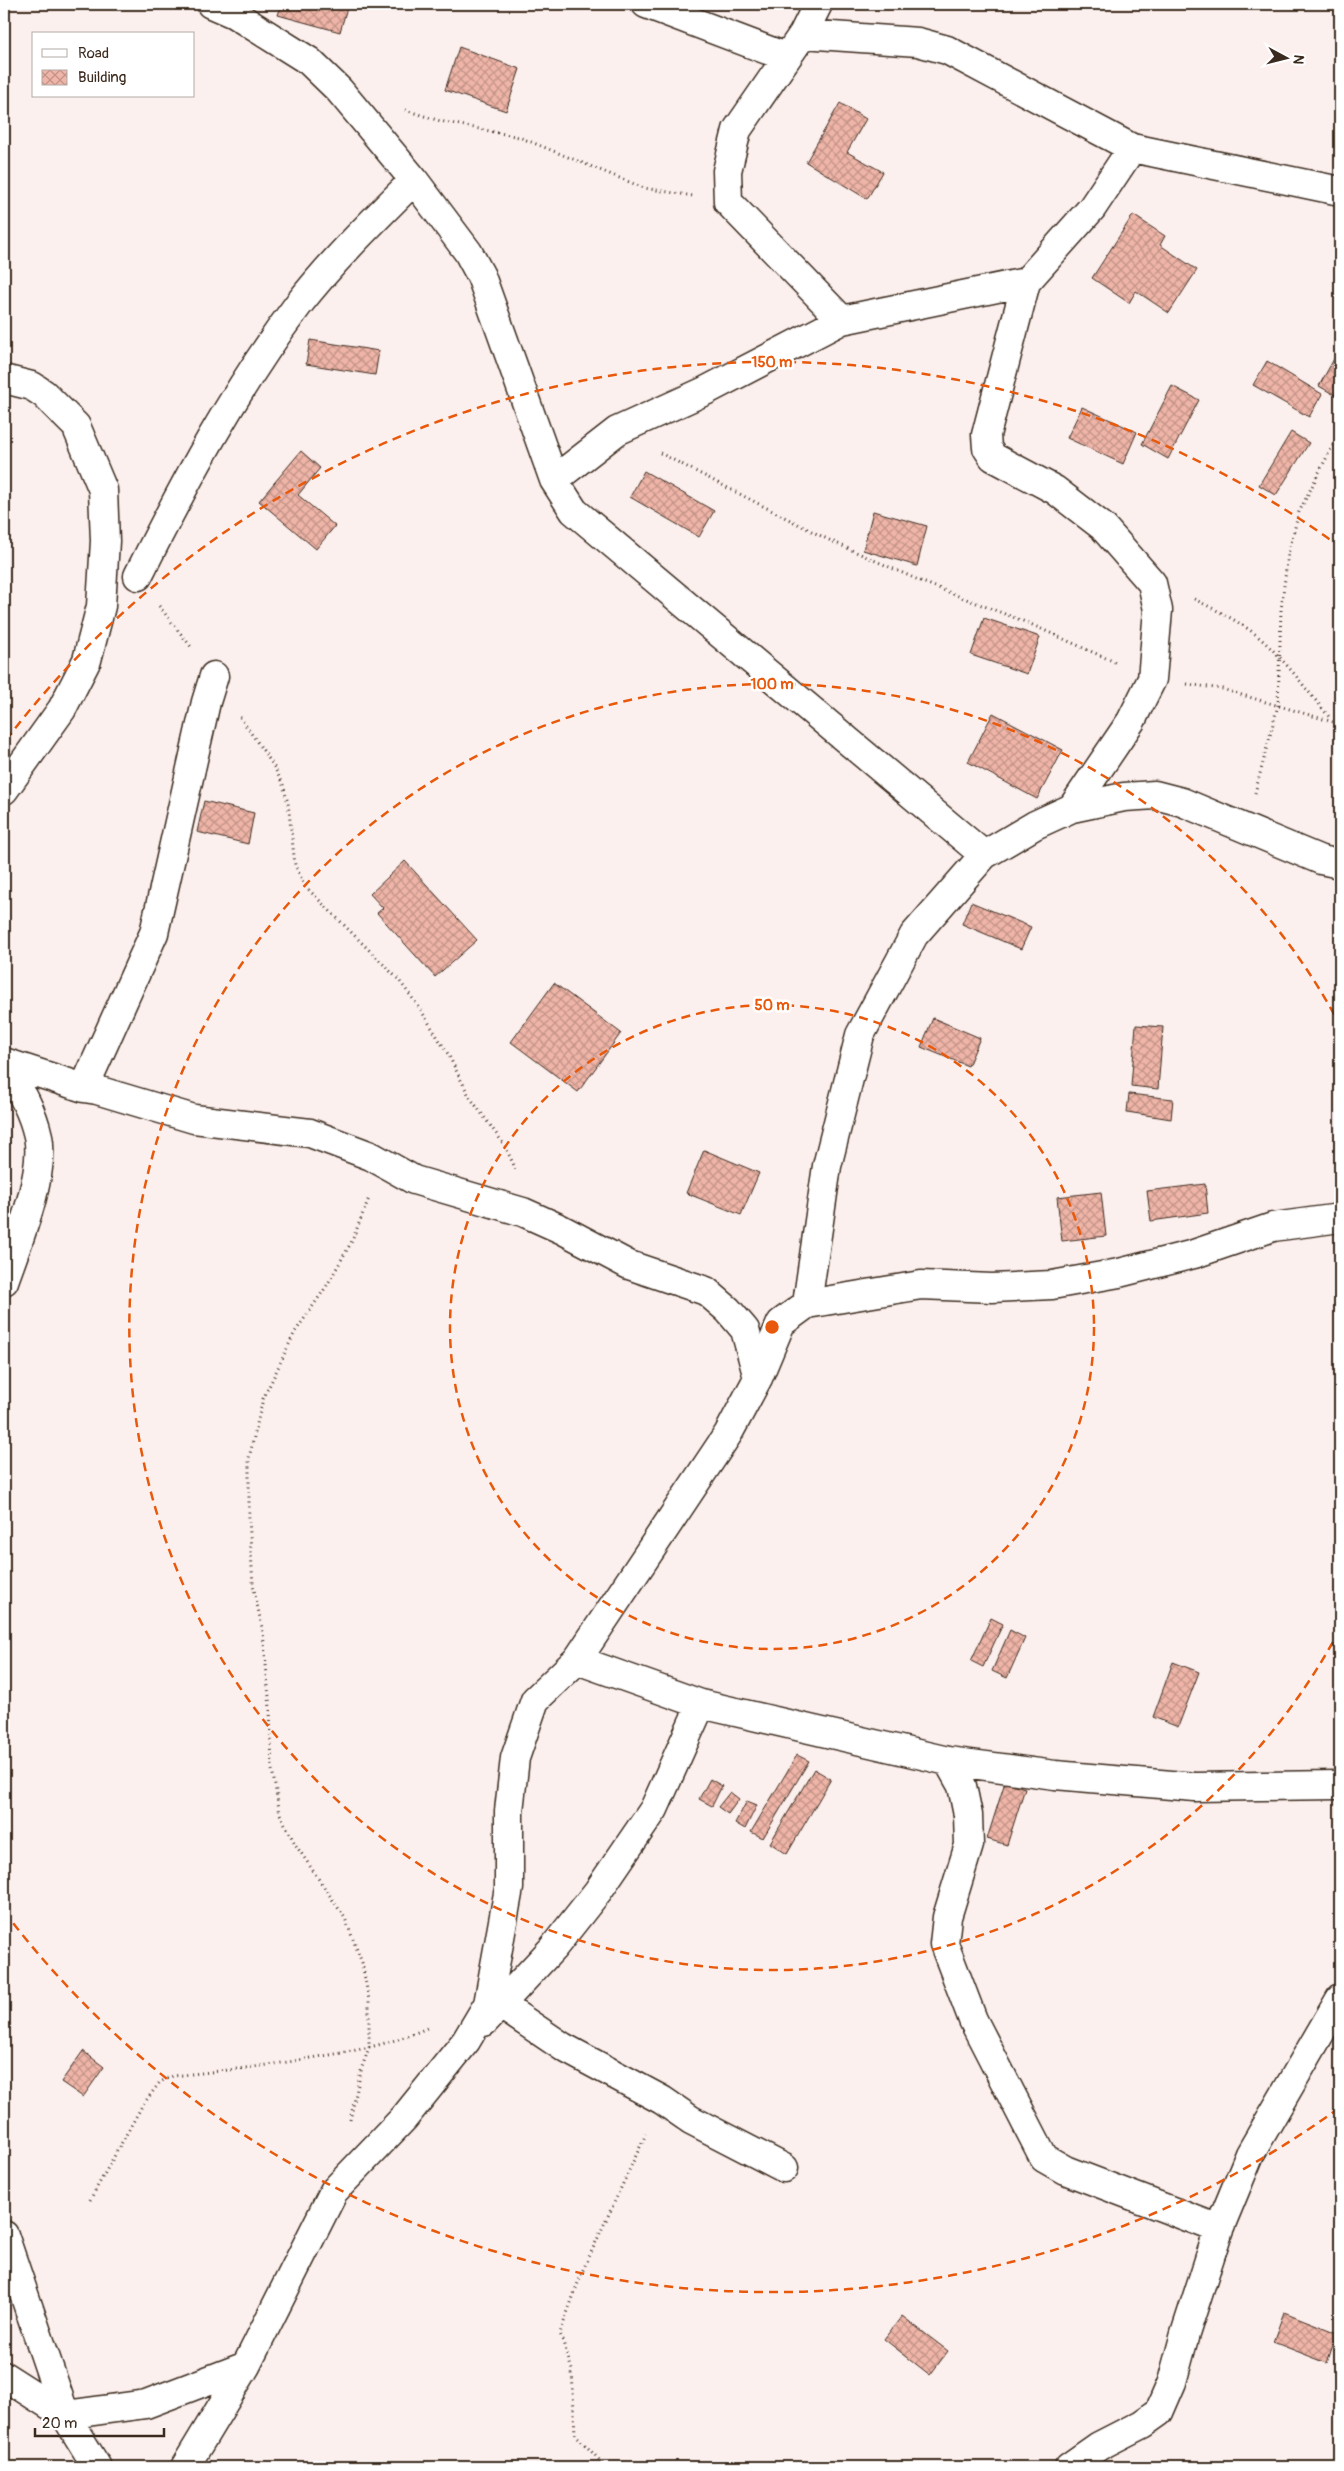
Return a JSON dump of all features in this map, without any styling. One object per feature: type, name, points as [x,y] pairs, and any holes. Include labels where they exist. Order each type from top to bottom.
[{"type":"street","points":[[211,4],[234,14],[309,61],[339,90],[414,180],[468,252],[481,276],[554,480],[574,511],[984,855]]},
{"type":"street","points":[[646,4],[786,57]]},
{"type":"street","points":[[818,4],[803,34],[736,130],[727,171],[728,202],[842,320]]},
{"type":"street","points":[[803,34],[918,42],[947,50],[1132,148],[1340,191]]},
{"type":"street","points":[[1072,808],[1131,720],[1152,679],[1158,610],[1152,583],[1104,527],[1055,490],[993,457],[987,448],[986,434],[1026,282],[1092,208],[1132,148]]},
{"type":"street","points":[[138,576],[206,448],[266,351],[299,305],[346,248],[414,180]]},
{"type":"street","points":[[554,480],[617,431],[704,391],[842,320],[1026,282]]},
{"type":"street","points":[[4,379],[32,386],[44,394],[76,426],[103,490],[105,541],[101,606],[87,660],[62,709],[4,790]]},
{"type":"street","points":[[84,1088],[154,933],[206,702],[214,676]]},
{"type":"street","points":[[807,1304],[827,1166],[860,1035],[914,935],[984,855],[1035,825],[1072,808],[1124,797],[1155,795],[1182,802],[1321,860],[1340,864]]},
{"type":"street","points":[[4,1062],[84,1088],[97,1090],[194,1119],[310,1133],[371,1156],[414,1180],[523,1212],[562,1228],[629,1265],[706,1291],[728,1310],[745,1330],[758,1378]]},
{"type":"street","points":[[4,1067],[21,1090],[32,1113],[39,1138],[38,1169],[24,1226],[4,1281]]},
{"type":"street","points":[[466,2041],[488,2004],[509,1888],[509,1811],[515,1758],[535,1700],[577,1660],[728,1434],[758,1378],[781,1323],[807,1304],[921,1285],[992,1288],[1052,1285],[1119,1273],[1194,1254],[1272,1227],[1340,1218]]},
{"type":"street","points":[[577,1660],[701,1704],[948,1761],[1055,1775],[1195,1787],[1339,1782]]},
{"type":"street","points":[[185,2467],[246,2366],[334,2191],[404,2118],[466,2041],[554,1948],[598,1892],[654,1809],[701,1704]]},
{"type":"street","points":[[948,1761],[962,1786],[968,1816],[969,1845],[947,1917],[944,1944],[973,2020],[1044,2158],[1065,2170],[1219,2229]]},
{"type":"street","points":[[1069,2467],[1099,2446],[1142,2424],[1159,2412],[1172,2382],[1185,2334],[1219,2229],[1250,2154],[1340,1999]]},
{"type":"street","points":[[501,2005],[564,2047],[662,2100],[691,2120],[784,2168]]},
{"type":"street","points":[[4,2235],[65,2415],[97,2467]]},
{"type":"street","points":[[4,2376],[65,2415],[146,2404],[246,2366]]},
{"type":"path","points":[[403,110],[440,121],[519,137],[644,188],[728,202]]},
{"type":"path","points":[[617,431],[827,540],[924,583],[1028,623],[1152,679],[1222,688],[1331,719],[1340,724]]},
{"type":"path","points":[[1247,828],[1278,705],[1281,660],[1281,610],[1288,554],[1294,528],[1299,512],[1340,431]]},
{"type":"path","points":[[138,576],[168,619],[214,676],[273,765],[283,785],[288,803],[295,865],[306,886],[398,979],[429,1022],[469,1096],[505,1146],[516,1168],[523,1212]]},
{"type":"path","points":[[1152,583],[1221,612],[1252,632],[1281,660],[1331,719]]},
{"type":"path","points":[[349,2124],[362,2067],[369,2048],[369,2000],[362,1962],[345,1918],[294,1844],[280,1814],[272,1769],[270,1708],[263,1632],[253,1585],[249,1458],[263,1399],[295,1332],[326,1287],[352,1241],[368,1206],[374,1170],[371,1156]]},
{"type":"path","points":[[90,2200],[142,2106],[160,2082],[173,2076],[240,2070],[369,2048]]},
{"type":"path","points":[[606,2467],[576,2434],[572,2370],[560,2333],[582,2272],[662,2100]]},
{"type":"building","points":[[282,4],[348,4],[340,32],[278,15]]},
{"type":"building","points":[[459,47],[520,69],[506,111],[445,90]]},
{"type":"building","points":[[840,103],[866,119],[847,152],[883,172],[867,199],[806,162]]},
{"type":"building","points":[[1133,215],[1165,236],[1160,245],[1197,270],[1169,313],[1136,291],[1129,303],[1092,278]]},
{"type":"building","points":[[310,340],[379,351],[375,375],[306,364]]},
{"type":"building","points":[[1340,348],[1340,398],[1319,386]]},
{"type":"building","points":[[1267,361],[1322,394],[1309,417],[1253,385]]},
{"type":"building","points":[[1172,386],[1199,400],[1168,459],[1142,444]]},
{"type":"building","points":[[1082,407],[1137,432],[1123,464],[1067,438]]},
{"type":"building","points":[[1291,432],[1309,443],[1276,495],[1259,485]]},
{"type":"building","points":[[301,451],[320,468],[298,495],[335,526],[316,549],[259,501]]},
{"type":"building","points":[[644,471],[714,511],[699,537],[630,497]]},
{"type":"building","points":[[873,511],[927,526],[917,566],[863,550]]},
{"type":"building","points":[[984,618],[1040,637],[1027,674],[971,655]]},
{"type":"building","points":[[993,713],[1063,750],[1037,799],[968,762]]},
{"type":"building","points":[[204,801],[254,813],[248,844],[197,832]]},
{"type":"building","points":[[405,861],[477,940],[435,977],[377,913],[383,908],[370,894]]},
{"type":"building","points":[[971,902],[1031,927],[1021,949],[962,924]]},
{"type":"building","points":[[554,983],[621,1033],[578,1092],[511,1042]]},
{"type":"building","points":[[933,1018],[980,1038],[968,1066],[921,1047]]},
{"type":"building","points":[[1136,1025],[1163,1027],[1158,1089],[1131,1086]]},
{"type":"building","points":[[1129,1094],[1173,1099],[1171,1119],[1127,1112]]},
{"type":"building","points":[[704,1150],[759,1173],[741,1215],[686,1193]]},
{"type":"building","points":[[1205,1184],[1208,1213],[1151,1221],[1147,1191]]},
{"type":"building","points":[[1101,1192],[1106,1236],[1062,1241],[1057,1197]]},
{"type":"building","points":[[991,1618],[1003,1624],[983,1667],[971,1661]]},
{"type":"building","points":[[1010,1630],[1025,1638],[1007,1678],[992,1671]]},
{"type":"building","points":[[1173,1662],[1199,1672],[1178,1727],[1153,1717]]},
{"type":"building","points":[[797,1755],[809,1761],[763,1838],[751,1832]]},
{"type":"building","points":[[814,1769],[831,1779],[787,1854],[770,1843]]},
{"type":"building","points":[[710,1779],[722,1786],[712,1806],[699,1799]]},
{"type":"building","points":[[1005,1782],[1025,1788],[1007,1845],[987,1839]]},
{"type":"building","points":[[730,1792],[739,1799],[728,1814],[718,1807]]},
{"type":"building","points":[[747,1801],[757,1805],[745,1829],[735,1823]]},
{"type":"building","points":[[83,2051],[104,2067],[83,2097],[61,2082]]},
{"type":"building","points":[[1284,2312],[1337,2333],[1327,2363],[1273,2342]]},
{"type":"building","points":[[902,2316],[948,2351],[930,2375],[884,2339]]}]
